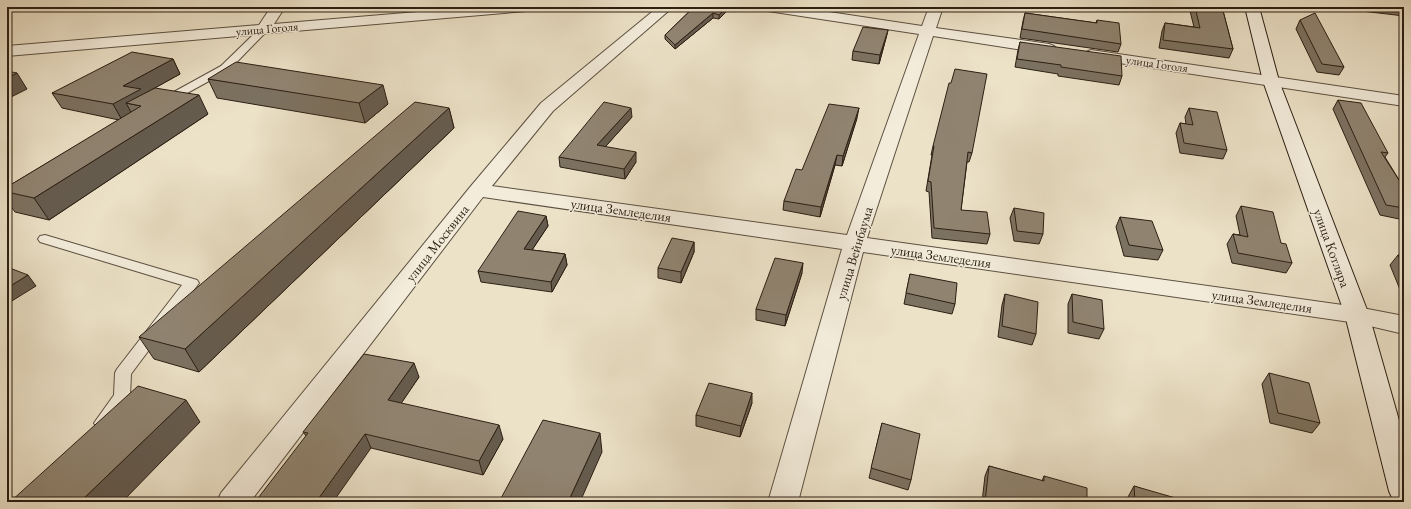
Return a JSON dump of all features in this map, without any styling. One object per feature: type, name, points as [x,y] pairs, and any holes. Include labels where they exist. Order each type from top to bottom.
[{"type":"street","points":[[264,29],[278,7]]},
{"type":"street","name":"улица Гоголя","points":[[7,51],[526,7]]},
{"type":"street","name":"улица Москвина","points":[[232,502],[478,190],[547,107],[666,7]]},
{"type":"street","points":[[768,7],[927,32],[1060,50]]},
{"type":"street","name":"улица Вейнбаума","points":[[783,502],[855,244],[936,7]]},
{"type":"street","name":"улица Котляра","points":[[1252,7],[1271,81],[1357,315],[1404,491]]},
{"type":"street","name":"улица Гоголя","points":[[1076,53],[1404,101]]},
{"type":"street","name":"улица Земледелия","points":[[478,190],[1357,315],[1404,325]]},
{"type":"lane","points":[[155,107],[225,68],[264,29]]},
{"type":"lane","points":[[45,239],[192,283],[123,374],[122,396],[106,420],[92,435]]},
{"type":"building","points":[[694,7],[727,7],[719,15],[713,13],[675,45],[665,35]]},
{"type":"building","points":[[1195,7],[1222,7],[1233,49],[1163,40],[1165,23],[1200,28]]},
{"type":"building","points":[[1025,13],[1097,23],[1097,20],[1119,23],[1121,44],[1022,29]]},
{"type":"building","points":[[1315,13],[1344,67],[1322,64],[1300,20]]},
{"type":"building","points":[[863,27],[888,30],[880,55],[853,51]]},
{"type":"building","points":[[1020,42],[1121,56],[1122,76],[1017,59]]},
{"type":"building","points":[[132,52],[173,59],[123,86],[141,89],[113,104],[52,93]]},
{"type":"building","points":[[236,62],[383,85],[359,103],[208,79]]},
{"type":"building","points":[[955,69],[987,74],[972,153],[968,152],[961,210],[987,212],[990,234],[934,228],[931,182],[928,181],[933,146],[949,83],[951,83]]},
{"type":"building","points":[[7,71],[17,73],[7,78]]},
{"type":"building","points":[[155,88],[199,95],[34,198],[7,192],[7,187],[141,106],[126,103]]},
{"type":"building","points":[[1338,100],[1361,103],[1388,153],[1381,152],[1404,188],[1404,208],[1386,205]]},
{"type":"building","points":[[415,102],[449,108],[185,349],[139,337]]},
{"type":"building","points":[[604,102],[631,108],[597,145],[636,152],[624,169],[559,157]]},
{"type":"building","points":[[829,104],[859,108],[843,156],[837,155],[821,207],[784,201],[796,169],[802,170]]},
{"type":"building","points":[[1189,108],[1217,112],[1227,150],[1184,143],[1180,123],[1193,125]]},
{"type":"building","points":[[1241,206],[1273,212],[1281,243],[1286,244],[1292,263],[1238,253],[1233,234],[1248,237]]},
{"type":"building","points":[[1014,208],[1044,213],[1043,234],[1017,231]]},
{"type":"building","points":[[518,211],[546,216],[524,249],[565,254],[551,282],[478,271]]},
{"type":"building","points":[[1120,217],[1152,221],[1163,250],[1129,245]]},
{"type":"building","points":[[672,238],[694,242],[681,272],[658,268]]},
{"type":"building","points":[[1398,255],[1404,256],[1404,270]]},
{"type":"building","points":[[775,258],[803,263],[786,315],[756,309]]},
{"type":"building","points":[[7,267],[28,275],[7,288]]},
{"type":"building","points":[[910,274],[957,283],[955,304],[906,293]]},
{"type":"building","points":[[1005,294],[1038,302],[1036,334],[1002,326]]},
{"type":"building","points":[[1072,294],[1102,300],[1104,329],[1073,322]]},
{"type":"building","points":[[364,354],[414,363],[388,400],[499,425],[479,461],[365,434],[316,502],[255,502],[308,433],[303,432]]},
{"type":"building","points":[[1269,373],[1309,383],[1320,423],[1278,413]]},
{"type":"building","points":[[709,383],[752,393],[741,426],[696,415]]},
{"type":"building","points":[[138,386],[186,400],[80,502],[10,502]]},
{"type":"building","points":[[543,420],[600,433],[568,502],[499,502]]},
{"type":"building","points":[[882,423],[920,434],[911,480],[871,468]]},
{"type":"building","points":[[989,466],[1044,481],[1044,476],[1087,488],[1087,502],[985,502]]},
{"type":"building","points":[[1134,486],[1179,499],[1179,502],[1135,502]]}]
